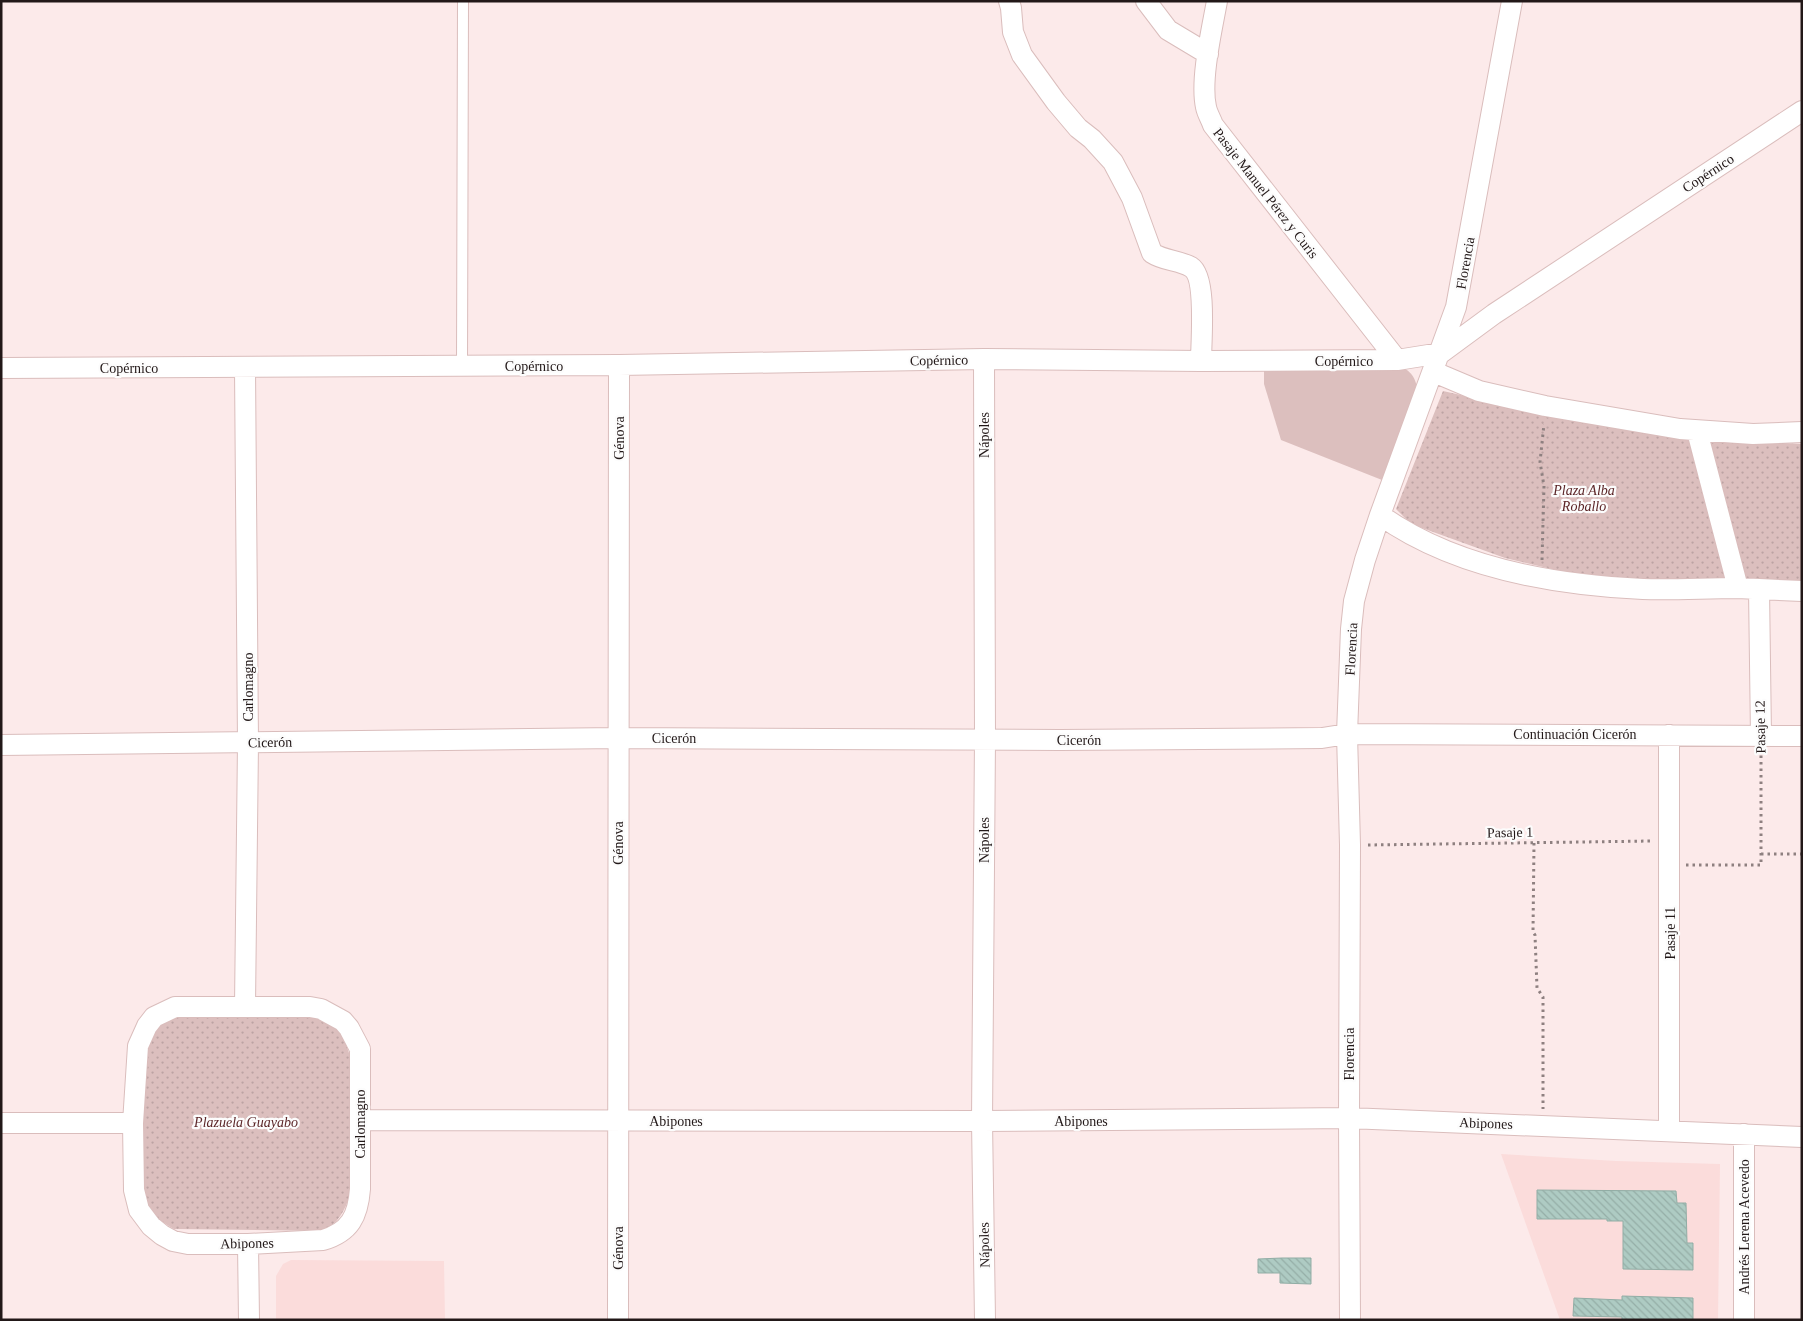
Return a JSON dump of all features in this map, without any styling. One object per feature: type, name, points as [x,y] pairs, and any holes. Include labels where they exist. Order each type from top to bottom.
[{"type":"street","points":[[1009,1],[1013,32],[1022,55],[1056,102],[1078,128],[1114,162],[1132,198],[1152,253],[1163,260],[1191,268],[1197,273],[1202,297],[1201,361]]},
{"type":"street","points":[[1146,1],[1168,30],[1208,54]]},
{"type":"street","name":"Pasaje Manuel Pérez y Curis","points":[[1217,1],[1208,54],[1204,94],[1206,108],[1213,125],[1397,360]]},
{"type":"street","name":"Florencia","points":[[1350,1320],[1350,845],[1347,734],[1351,629],[1354,601],[1380,515],[1434,372],[1456,307],[1512,1]]},
{"type":"street","name":"Copérnico","points":[[1,368],[619,366],[984,359],[1397,360],[1441,352],[1494,314],[1802,111]]},
{"type":"street","name":"Nápoles","points":[[984,359],[985,739],[982,1121],[985,1320]]},
{"type":"street","name":"Génova","points":[[618,1320],[619,366]]},
{"type":"street","name":"Carlomagno","points":[[245,368],[248,743],[245,1006],[310,1007],[321,1009],[343,1021],[350,1028],[360,1049],[359,1203],[354,1217],[346,1229]]},
{"type":"street","points":[[1434,372],[1479,391],[1545,406],[1697,431],[1753,434],[1802,432]]},
{"type":"street","points":[[1697,431],[1738,588]]},
{"type":"street","points":[[1380,515],[1400,529],[1435,547],[1498,568],[1542,577],[1604,586],[1644,589],[1738,588],[1802,591]]},
{"type":"street","name":"Pasaje 12","points":[[1759,590],[1760,737]]},
{"type":"street","name":"Cicerón","points":[[1,745],[618,738],[1322,738],[1347,734]]},
{"type":"street","name":"Continuación Cicerón","points":[[1347,734],[1802,736]]},
{"type":"street","name":"Pasaje 11","points":[[1669,735],[1669,1131]]},
{"type":"street","points":[[1,1122],[133,1123],[138,1046],[142,1035],[152,1020],[176,1007],[245,1006]]},
{"type":"street","name":"Abipones","points":[[360,1120],[982,1121],[1349,1118],[1802,1137]]},
{"type":"street","name":"Abipones","points":[[133,1123],[134,1190],[139,1210],[151,1226],[173,1241],[188,1244],[248,1244],[323,1240],[334,1237],[346,1229]]},
{"type":"street","name":"Andrés Lerena Acevedo","points":[[1744,1134],[1744,1320]]},
{"type":"street","points":[[248,1244],[249,1320]]},
{"type":"lane","points":[[462,366],[464,1]]},
{"type":"path","points":[[1542,577],[1544,486],[1540,462],[1545,406]]},
{"type":"path","name":"Pasaje 12","points":[[1670,865],[1761,865],[1760,737]]},
{"type":"path","name":"Pasaje 1","points":[[1350,845],[1670,841]]},
{"type":"path","points":[[1534,843],[1533,932],[1535,935],[1537,988],[1544,997],[1543,1125]]},
{"type":"path","points":[[1761,854],[1802,854]]},
{"type":"shaded area","points":[[1501,1154],[1616,1161],[1720,1164],[1718,1320],[1560,1320]]},
{"type":"shaded area","points":[[291,1260],[444,1261],[445,1320],[276,1320],[276,1276],[283,1264]]},
{"type":"green space","points":[[1397,364],[1412,375],[1418,392],[1382,480],[1281,440],[1264,384],[1264,370]]},
{"type":"green space","name":"Plaza Alba Roballo","points":[[1443,391],[1523,409],[1727,440],[1802,444],[1802,582],[1632,581],[1569,573],[1505,558],[1411,524],[1396,509]]},
{"type":"green space","name":"Plazuela Guayabo","points":[[313,1015],[337,1028],[343,1037],[349,1053],[350,1195],[340,1216],[333,1225],[323,1231],[174,1229],[162,1221],[153,1213],[147,1203],[143,1189],[143,1061],[148,1037],[163,1022],[175,1017]]},
{"type":"building","points":[[1537,1190],[1676,1191],[1677,1203],[1686,1203],[1687,1243],[1693,1243],[1693,1270],[1623,1269],[1623,1221],[1607,1221],[1607,1219],[1537,1219]]},
{"type":"building","points":[[1311,1258],[1311,1284],[1280,1283],[1280,1273],[1258,1273],[1258,1259]]},
{"type":"building","points":[[1622,1296],[1693,1298],[1693,1320],[1622,1320],[1622,1317],[1573,1316],[1574,1298],[1622,1300]]}]
